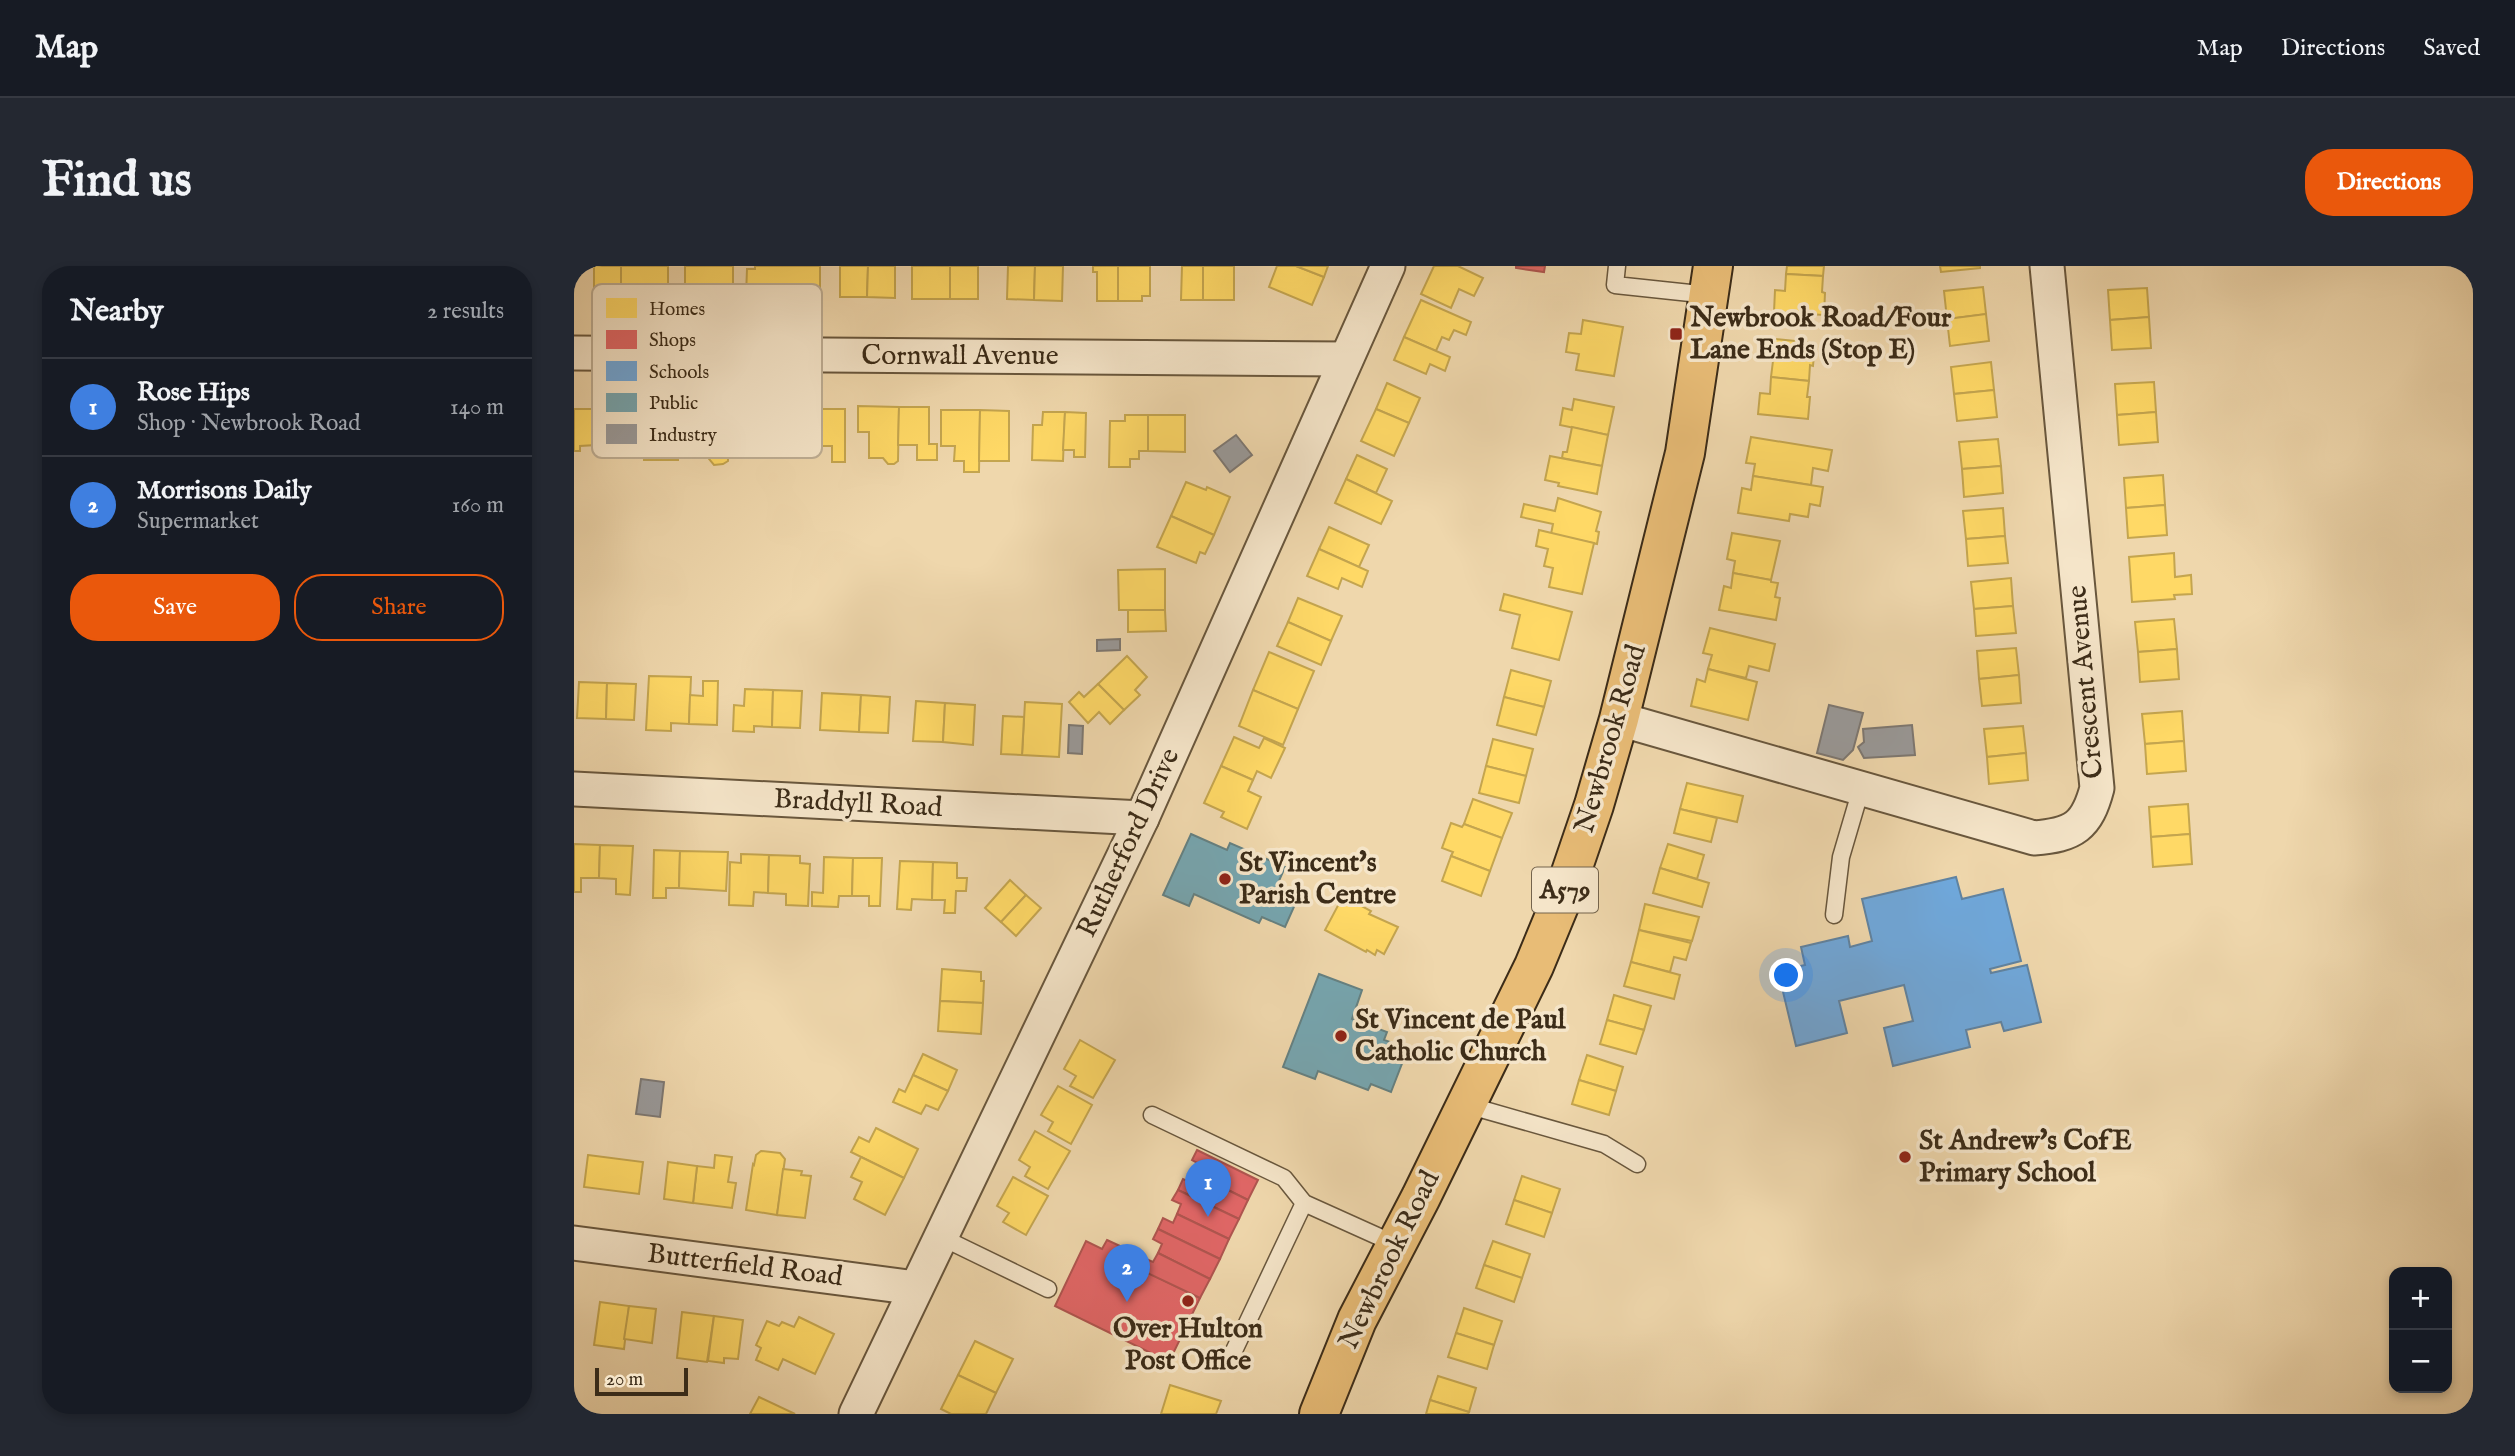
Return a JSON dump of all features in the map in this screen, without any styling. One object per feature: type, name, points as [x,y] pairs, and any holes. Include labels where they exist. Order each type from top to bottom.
[{"type":"highway","name":"Newbrook Road","points":[[1319,1414],[1357,1320],[1467,1105],[1534,966],[1563,896],[1599,790],[1619,719],[1685,453],[1711,281]]},
{"type":"street","name":"Rutherford Drive","points":[[856,1414],[1142,818],[1388,266]]},
{"type":"street","name":"Crescent Avenue","points":[[1619,719],[2034,838],[2055,837],[2077,827],[2091,810],[2097,788],[2047,266]]},
{"type":"street","name":"Cornwall Avenue","points":[[574,353],[592,353]]},
{"type":"street","name":"Cornwall Avenue","points":[[822,355],[1346,359]]},
{"type":"street","name":"Braddyll Road","points":[[574,789],[1142,818]]},
{"type":"street","name":"Butterfield Road","points":[[574,1243],[916,1288]]},
{"type":"lane","points":[[1617,266],[1615,285],[1711,281]]},
{"type":"lane","points":[[1834,915],[1841,857],[1861,789]]},
{"type":"lane","points":[[1467,1105],[1604,1143],[1637,1164]]},
{"type":"lane","points":[[1152,1115],[1284,1178],[1304,1203],[1395,1244]]},
{"type":"lane","points":[[1231,1357],[1304,1203]]},
{"type":"lane","points":[[941,1237],[1048,1289]]},
{"type":"building: Homes","points":[[594,266],[621,266],[621,284],[594,284]]},
{"type":"building: Homes","points":[[621,266],[668,266],[668,284],[621,284]]},
{"type":"building: Homes","points":[[685,266],[733,266],[733,284],[685,284]]},
{"type":"building: Homes","points":[[755,266],[820,266],[820,284],[746,284],[747,269],[755,269]]},
{"type":"building: Homes","points":[[840,266],[868,266],[867,297],[840,297]]},
{"type":"building: Homes","points":[[868,266],[895,266],[895,298],[867,297]]},
{"type":"building: Homes","points":[[912,266],[950,266],[950,299],[912,299]]},
{"type":"building: Homes","points":[[950,266],[978,266],[978,299],[950,299]]},
{"type":"building: Homes","points":[[1008,266],[1035,266],[1034,300],[1007,299]]},
{"type":"building: Homes","points":[[1035,266],[1063,266],[1062,301],[1034,300]]},
{"type":"building: Homes","points":[[1093,266],[1118,266],[1118,301],[1097,301],[1097,272],[1093,272]]},
{"type":"building: Homes","points":[[1118,266],[1150,266],[1150,296],[1142,296],[1142,301],[1118,301]]},
{"type":"building: Homes","points":[[1182,266],[1203,266],[1203,300],[1181,300]]},
{"type":"building: Homes","points":[[1203,266],[1234,266],[1234,300],[1203,300]]},
{"type":"building: Homes","points":[[1277,266],[1296,266],[1324,277],[1312,305],[1269,287]]},
{"type":"building: Homes","points":[[1296,266],[1328,266],[1324,277]]},
{"type":"building: Homes","points":[[1434,266],[1458,266],[1483,278],[1474,296],[1459,289],[1451,308],[1421,294]]},
{"type":"building: Homes","points":[[1787,266],[1824,266],[1823,276],[1786,274]]},
{"type":"building: Homes","points":[[1940,266],[1980,266],[1980,268],[1941,272]]},
{"type":"building: Homes","points":[[1786,274],[1823,276],[1824,315],[1774,312],[1775,290],[1785,291]]},
{"type":"building: Homes","points":[[1983,287],[1986,314],[1947,319],[1944,291]]},
{"type":"building: Homes","points":[[2147,288],[2149,317],[2110,320],[2108,290]]},
{"type":"building: Homes","points":[[1421,300],[1471,322],[1466,335],[1454,330],[1449,340],[1442,337],[1436,351],[1404,337]]},
{"type":"building: Homes","points":[[1986,314],[1989,341],[1950,346],[1947,319]]},
{"type":"building: Homes","points":[[2149,317],[2151,348],[2112,350],[2110,320]]},
{"type":"building: Homes","points":[[1583,320],[1623,327],[1614,376],[1576,370],[1579,354],[1566,352],[1569,333],[1581,334]]},
{"type":"building: Homes","points":[[1404,337],[1450,357],[1445,371],[1430,364],[1426,374],[1394,360]]},
{"type":"building: Homes","points":[[1765,338],[1815,343],[1809,381],[1771,377],[1773,361],[1763,360]]},
{"type":"building: Homes","points":[[1991,362],[1994,390],[1954,394],[1951,367]]},
{"type":"building: Homes","points":[[1771,377],[1809,381],[1808,419],[1758,414],[1760,393],[1770,394]]},
{"type":"building: Homes","points":[[2154,382],[2156,412],[2117,415],[2115,384]]},
{"type":"building: Homes","points":[[1387,383],[1420,398],[1409,423],[1376,409]]},
{"type":"building: Homes","points":[[1994,390],[1997,417],[1957,421],[1954,394]]},
{"type":"building: Homes","points":[[1574,399],[1614,407],[1608,435],[1560,425],[1563,408],[1572,410]]},
{"type":"building: Homes","points":[[858,406],[899,407],[898,461],[894,464],[888,464],[883,458],[869,458],[869,432],[858,432]]},
{"type":"building: Homes","points":[[899,407],[929,407],[929,444],[937,444],[937,460],[917,460],[917,445],[898,445]]},
{"type":"building: Homes","points":[[574,409],[592,409],[592,445],[580,446],[580,451],[574,451]]},
{"type":"building: Homes","points":[[822,409],[845,409],[845,462],[832,462],[832,446],[822,446]]},
{"type":"building: Homes","points":[[1376,409],[1409,423],[1394,456],[1361,441]]},
{"type":"building: Homes","points":[[941,410],[980,410],[979,472],[964,472],[964,461],[954,461],[955,446],[941,446]]},
{"type":"building: Homes","points":[[980,410],[1009,411],[1009,461],[979,461]]},
{"type":"building: Homes","points":[[1043,412],[1065,412],[1063,461],[1032,460],[1033,425],[1042,425]]},
{"type":"building: Homes","points":[[1065,412],[1086,413],[1085,457],[1074,457],[1074,450],[1063,450]]},
{"type":"building: Homes","points":[[2156,412],[2158,442],[2119,445],[2117,415]]},
{"type":"building: Homes","points":[[1125,415],[1148,415],[1148,451],[1139,451],[1139,459],[1130,459],[1130,467],[1109,467],[1110,421],[1125,421]]},
{"type":"building: Homes","points":[[1148,415],[1185,415],[1185,452],[1148,451]]},
{"type":"building: Homes","points":[[1572,427],[1608,435],[1602,466],[1562,458],[1563,452],[1567,452]]},
{"type":"building: Homes","points":[[1751,437],[1832,450],[1828,471],[1813,468],[1811,485],[1753,476],[1755,464],[1746,463]]},
{"type":"building: Homes","points":[[1998,439],[2001,466],[1962,469],[1959,442]]},
{"type":"building: Homes","points":[[1357,455],[1387,469],[1376,493],[1346,479]]},
{"type":"building: Homes","points":[[1550,456],[1602,466],[1597,494],[1558,486],[1559,483],[1545,480]]},
{"type":"building: Homes","points":[[644,458],[678,458],[678,460]]},
{"type":"building: Homes","points":[[728,458],[728,461],[714,465],[709,459]]},
{"type":"building: Homes","points":[[2001,466],[2003,493],[1964,497],[1962,469]]},
{"type":"building: Homes","points":[[2163,475],[2165,505],[2126,508],[2124,478]]},
{"type":"building: Homes","points":[[1753,476],[1823,487],[1820,506],[1810,504],[1808,517],[1790,514],[1789,521],[1738,513],[1742,488],[1751,490]]},
{"type":"building: Homes","points":[[1346,479],[1392,501],[1381,524],[1335,503]]},
{"type":"building: Homes","points":[[1186,482],[1230,497],[1214,535],[1171,516]]},
{"type":"building: Homes","points":[[1558,498],[1601,512],[1596,531],[1599,532],[1597,544],[1551,534],[1553,524],[1521,517],[1524,504],[1555,511]]},
{"type":"building: Homes","points":[[2165,505],[2167,535],[2128,538],[2126,508]]},
{"type":"building: Homes","points":[[2003,508],[2005,536],[1966,539],[1963,511]]},
{"type":"building: Homes","points":[[1171,516],[1214,535],[1205,554],[1200,552],[1196,563],[1157,547]]},
{"type":"building: Homes","points":[[1329,527],[1369,545],[1359,567],[1319,549]]},
{"type":"building: Homes","points":[[1539,530],[1594,543],[1582,594],[1549,587],[1553,568],[1544,566],[1548,549],[1536,546]]},
{"type":"building: Homes","points":[[1732,533],[1780,541],[1771,580],[1733,573],[1735,561],[1727,559]]},
{"type":"building: Homes","points":[[2005,536],[2008,563],[1968,566],[1966,539]]},
{"type":"building: Homes","points":[[1319,549],[1368,571],[1362,587],[1342,578],[1338,589],[1307,576]]},
{"type":"building: Homes","points":[[2174,553],[2175,577],[2191,575],[2192,594],[2174,595],[2175,599],[2132,602],[2129,557]]},
{"type":"building: Homes","points":[[1165,569],[1165,610],[1119,610],[1118,570]]},
{"type":"building: Homes","points":[[1733,573],[1778,583],[1775,597],[1780,598],[1776,620],[1719,610],[1724,586],[1731,588]]},
{"type":"building: Homes","points":[[2011,578],[2013,606],[1974,609],[1971,582]]},
{"type":"building: Homes","points":[[1504,594],[1572,612],[1559,660],[1512,648],[1520,615],[1500,610]]},
{"type":"building: Homes","points":[[1298,598],[1342,616],[1331,641],[1288,622]]},
{"type":"building: Homes","points":[[2013,606],[2016,633],[1976,636],[1974,609]]},
{"type":"building: Homes","points":[[1128,610],[1165,610],[1166,631],[1128,632]]},
{"type":"building: Homes","points":[[2174,619],[2177,649],[2138,652],[2135,622]]},
{"type":"building: Homes","points":[[1288,622],[1331,641],[1321,665],[1277,646]]},
{"type":"building: Homes","points":[[1710,628],[1775,644],[1769,671],[1749,666],[1746,678],[1708,669],[1712,655],[1703,653]]},
{"type":"building: Homes","points":[[2016,648],[2019,675],[1979,679],[1977,651]]},
{"type":"building: Homes","points":[[2177,649],[2179,679],[2140,682],[2138,652]]},
{"type":"building: Homes","points":[[1269,652],[1314,671],[1298,709],[1253,690]]},
{"type":"building: Homes","points":[[1127,656],[1147,677],[1135,690],[1140,695],[1124,710],[1098,684]]},
{"type":"building: Homes","points":[[1708,669],[1757,682],[1748,720],[1691,706],[1697,679],[1705,682]]},
{"type":"building: Homes","points":[[1511,670],[1551,681],[1544,707],[1504,697]]},
{"type":"building: Homes","points":[[2019,675],[2021,703],[1982,706],[1979,679]]},
{"type":"building: Homes","points":[[649,676],[691,677],[689,724],[671,723],[671,731],[646,730]]},
{"type":"building: Homes","points":[[703,681],[718,681],[717,725],[689,724],[690,695],[703,696]]},
{"type":"building: Homes","points":[[579,682],[607,683],[606,719],[577,718]]},
{"type":"building: Homes","points":[[607,683],[636,684],[634,720],[606,719]]},
{"type":"building: Homes","points":[[1098,684],[1124,710],[1110,724],[1099,712],[1088,723],[1069,702],[1079,692],[1084,697]]},
{"type":"building: Homes","points":[[745,689],[773,690],[772,727],[754,726],[754,732],[733,731],[734,705],[744,706]]},
{"type":"building: Homes","points":[[773,690],[802,691],[800,728],[772,727]]},
{"type":"building: Homes","points":[[1253,690],[1298,709],[1283,745],[1239,726]]},
{"type":"building: Homes","points":[[822,693],[861,695],[859,732],[820,730]]},
{"type":"building: Homes","points":[[861,695],[890,697],[888,733],[859,732]]},
{"type":"building: Homes","points":[[1504,697],[1544,707],[1536,735],[1497,725]]},
{"type":"building: Homes","points":[[916,701],[945,703],[943,742],[913,741]]},
{"type":"building: Homes","points":[[1025,702],[1062,704],[1059,757],[1022,755]]},
{"type":"building: Homes","points":[[945,703],[975,705],[973,745],[943,742]]},
{"type":"building: Homes","points":[[2182,711],[2184,741],[2145,744],[2142,714]]},
{"type":"building: Homes","points":[[1003,716],[1024,717],[1022,755],[1001,754]]},
{"type":"building: Homes","points":[[2023,726],[2026,753],[1987,757],[1984,729]]},
{"type":"building: Homes","points":[[1234,737],[1259,748],[1264,738],[1285,748],[1271,778],[1257,771],[1253,780],[1221,766]]},
{"type":"building: Homes","points":[[1493,739],[1533,749],[1526,776],[1486,766]]},
{"type":"building: Homes","points":[[2184,741],[2186,771],[2147,774],[2145,744]]},
{"type":"building: Homes","points":[[2026,753],[2028,780],[1989,784],[1987,757]]},
{"type":"building: Homes","points":[[1221,766],[1253,780],[1248,791],[1261,797],[1247,829],[1221,817],[1224,812],[1204,803]]},
{"type":"building: Homes","points":[[1486,766],[1526,776],[1519,803],[1479,793]]},
{"type":"building: Homes","points":[[1687,783],[1743,796],[1737,822],[1680,809]]},
{"type":"building: Homes","points":[[1473,799],[1512,813],[1502,838],[1464,824]]},
{"type":"building: Homes","points":[[2188,804],[2190,834],[2151,837],[2149,807]]},
{"type":"building: Homes","points":[[1680,809],[1717,818],[1711,842],[1674,833]]},
{"type":"building: Homes","points":[[1451,823],[1462,827],[1464,824],[1502,838],[1490,871],[1451,856],[1453,852],[1442,848]]},
{"type":"building: Homes","points":[[2190,834],[2192,864],[2153,867],[2151,837]]},
{"type":"building: Homes","points":[[574,844],[600,845],[599,878],[581,878],[581,892],[574,892]]},
{"type":"building: Homes","points":[[1668,844],[1704,855],[1697,879],[1660,868]]},
{"type":"building: Homes","points":[[600,845],[633,846],[630,895],[616,894],[616,879],[599,878]]},
{"type":"building: Homes","points":[[654,850],[680,851],[679,888],[666,888],[666,898],[653,898]]},
{"type":"building: Homes","points":[[680,851],[728,852],[726,891],[679,888]]},
{"type":"building: Homes","points":[[741,854],[769,855],[768,893],[754,892],[753,906],[729,905],[730,862],[741,863]]},
{"type":"building: Homes","points":[[769,855],[800,856],[800,863],[810,864],[808,906],[786,905],[786,894],[768,893]]},
{"type":"building: Homes","points":[[1451,856],[1490,871],[1481,896],[1442,881]]},
{"type":"building: Homes","points":[[824,857],[853,858],[852,896],[839,896],[838,907],[812,906],[812,892],[823,893]]},
{"type":"building: Homes","points":[[853,858],[882,858],[880,906],[869,906],[869,896],[852,896]]},
{"type":"building: Homes","points":[[900,861],[933,862],[932,900],[912,899],[911,910],[897,909]]},
{"type":"building: Homes","points":[[933,862],[957,863],[957,878],[967,878],[966,891],[956,891],[955,913],[944,913],[945,900],[932,900]]},
{"type":"building: Homes","points":[[1660,868],[1709,883],[1702,907],[1653,893]]},
{"type":"building: Homes","points":[[1010,880],[1026,895],[1001,922],[985,908]]},
{"type":"building: Homes","points":[[1026,895],[1041,908],[1016,936],[1001,922]]},
{"type":"building: Homes","points":[[1343,896],[1371,911],[1369,914],[1398,927],[1384,954],[1377,950],[1375,955],[1367,950],[1366,952],[1325,930]]},
{"type":"building: Homes","points":[[1645,904],[1699,917],[1692,941],[1639,930]]},
{"type":"building: Homes","points":[[1639,930],[1691,943],[1686,960],[1674,957],[1670,972],[1631,962]]},
{"type":"building: Homes","points":[[1631,962],[1680,975],[1674,999],[1624,986]]},
{"type":"building: Homes","points":[[942,969],[981,972],[981,981],[984,981],[983,1003],[940,1001]]},
{"type":"building: Homes","points":[[1614,995],[1651,1006],[1644,1030],[1607,1020]]},
{"type":"building: Homes","points":[[940,1001],[983,1003],[981,1034],[938,1031]]},
{"type":"building: Homes","points":[[1607,1020],[1644,1030],[1636,1054],[1600,1044]]},
{"type":"building: Homes","points":[[1080,1040],[1115,1060],[1093,1098],[1070,1086],[1076,1076],[1064,1069]]},
{"type":"building: Homes","points":[[923,1054],[957,1070],[948,1091],[913,1075]]},
{"type":"building: Homes","points":[[1587,1055],[1623,1067],[1616,1091],[1579,1080]]},
{"type":"building: Homes","points":[[913,1075],[948,1091],[938,1110],[926,1105],[921,1114],[893,1102],[899,1089],[905,1092]]},
{"type":"building: Homes","points":[[1579,1080],[1616,1091],[1609,1115],[1572,1104]]},
{"type":"building: Homes","points":[[1058,1086],[1092,1105],[1071,1144],[1048,1131],[1053,1122],[1041,1115]]},
{"type":"building: Homes","points":[[876,1128],[918,1149],[904,1178],[851,1152],[859,1137],[869,1142]]},
{"type":"building: Homes","points":[[1035,1131],[1070,1151],[1048,1189],[1025,1176],[1030,1167],[1019,1160]]},
{"type":"building: Homes","points":[[761,1151],[780,1153],[785,1159],[777,1215],[746,1210],[753,1164],[756,1155]]},
{"type":"building: Homes","points":[[588,1155],[643,1162],[639,1194],[584,1187]]},
{"type":"building: Homes","points":[[715,1155],[732,1157],[728,1182],[736,1183],[732,1208],[693,1203],[697,1166],[714,1168]]},
{"type":"building: Homes","points":[[861,1157],[904,1178],[885,1215],[854,1199],[862,1182],[851,1177]]},
{"type":"building: Homes","points":[[668,1162],[697,1166],[693,1203],[664,1199]]},
{"type":"building: Homes","points":[[783,1169],[802,1171],[801,1175],[811,1176],[805,1218],[777,1215]]},
{"type":"building: Homes","points":[[1522,1176],[1560,1189],[1552,1213],[1514,1200]]},
{"type":"building: Homes","points":[[1013,1177],[1048,1196],[1026,1235],[1003,1222],[1009,1213],[997,1206]]},
{"type":"building: Homes","points":[[1514,1200],[1552,1213],[1544,1237],[1506,1224]]},
{"type":"building: Homes","points":[[1493,1241],[1530,1254],[1522,1278],[1484,1265]]},
{"type":"building: Homes","points":[[1484,1265],[1522,1278],[1514,1302],[1476,1288]]},
{"type":"building: Homes","points":[[600,1302],[629,1306],[624,1349],[594,1345]]},
{"type":"building: Homes","points":[[629,1306],[656,1309],[652,1343],[624,1339]]},
{"type":"building: Homes","points":[[1464,1308],[1502,1321],[1494,1345],[1456,1333]]},
{"type":"building: Homes","points":[[682,1312],[714,1316],[707,1362],[677,1358]]},
{"type":"building: Homes","points":[[714,1316],[743,1320],[738,1359],[724,1358],[724,1363],[708,1361]]},
{"type":"building: Homes","points":[[799,1317],[834,1334],[815,1374],[783,1359],[778,1370],[756,1360],[761,1348],[756,1345],[767,1321],[779,1326],[782,1322],[794,1327]]},
{"type":"building: Homes","points":[[1456,1333],[1494,1345],[1487,1369],[1448,1357]]},
{"type":"building: Homes","points":[[975,1341],[1013,1359],[996,1393],[958,1375]]},
{"type":"building: Homes","points":[[958,1375],[996,1393],[986,1414],[951,1414],[941,1409]]},
{"type":"building: Homes","points":[[1438,1376],[1476,1388],[1469,1412],[1430,1400]]},
{"type":"building: Homes","points":[[1170,1385],[1221,1401],[1216,1414],[1161,1414]]},
{"type":"building: Homes","points":[[759,1397],[795,1414],[750,1414]]},
{"type":"building: Homes","points":[[1430,1400],[1469,1412],[1426,1414]]},
{"type":"building: Shops","points":[[1516,266],[1545,266],[1544,272],[1516,268]]},
{"type":"building: Shops","points":[[1197,1150],[1258,1180],[1248,1200],[1196,1174],[1201,1165],[1192,1160]]},
{"type":"building: Shops","points":[[1196,1174],[1248,1200],[1239,1219],[1178,1190],[1183,1179],[1192,1183]]},
{"type":"building: Shops","points":[[1178,1190],[1239,1219],[1229,1239],[1177,1214],[1181,1204],[1172,1200]]},
{"type":"building: Shops","points":[[1177,1214],[1229,1239],[1220,1259],[1158,1229],[1163,1218],[1173,1223]]},
{"type":"building: Shops","points":[[1158,1229],[1220,1259],[1210,1279],[1158,1253],[1162,1244],[1153,1239]]},
{"type":"building: Shops","points":[[1107,1240],[1133,1252],[1128,1263],[1200,1298],[1169,1362],[1055,1306],[1086,1241],[1102,1249]]},
{"type":"building: Shops","points":[[1158,1253],[1210,1279],[1200,1298],[1139,1269],[1144,1258],[1153,1262]]},
{"type":"building: Schools","points":[[1956,877],[1962,899],[2003,889],[2021,961],[1990,969],[1991,973],[2027,965],[2041,1022],[2004,1031],[2001,1022],[1966,1030],[1970,1047],[1893,1066],[1884,1028],[1913,1021],[1904,985],[1839,1001],[1847,1033],[1796,1046],[1778,971],[1805,965],[1801,947],[1848,936],[1850,947],[1872,941],[1862,899]]},
{"type":"building: Public","name":"St Vincent's Parish Centre","points":[[1191,834],[1227,850],[1230,843],[1285,867],[1275,890],[1297,900],[1285,927],[1262,917],[1259,923],[1194,894],[1189,906],[1163,895]]},
{"type":"building: Public","name":"St Vincent de Paul Catholic Church","points":[[1319,974],[1362,990],[1352,1019],[1387,1032],[1384,1040],[1408,1048],[1391,1092],[1371,1084],[1368,1090],[1318,1071],[1315,1079],[1283,1067]]},
{"type":"building: Industry","points":[[1236,435],[1252,455],[1230,472],[1214,451]]},
{"type":"building: Industry","points":[[1120,639],[1120,650],[1097,651],[1097,640]]},
{"type":"building: Industry","points":[[1829,705],[1863,713],[1853,750],[1843,760],[1817,753]]},
{"type":"building: Industry","points":[[1069,725],[1083,726],[1082,754],[1068,753]]},
{"type":"building: Industry","points":[[1912,725],[1915,755],[1864,758],[1858,747],[1864,742],[1863,729]]},
{"type":"building: Industry","points":[[641,1079],[664,1082],[660,1117],[636,1114]]},
{"type":"place","name":"Newbrook Road/Four Lane Ends (Stop E)","points":[[1676,334]]},
{"type":"place","name":"St Vincent's Parish Centre","points":[[1225,879]]},
{"type":"place","name":"St Vincent de Paul Catholic Church","points":[[1341,1036]]},
{"type":"place","name":"St Andrew's CofE Primary School","points":[[1905,1157]]},
{"type":"place","name":"Rose Hips","points":[[1208,1217]]},
{"type":"place","name":"Over Hulton Post Office","points":[[1188,1301]]},
{"type":"place","name":"Morrisons Daily","points":[[1127,1302]]}]
